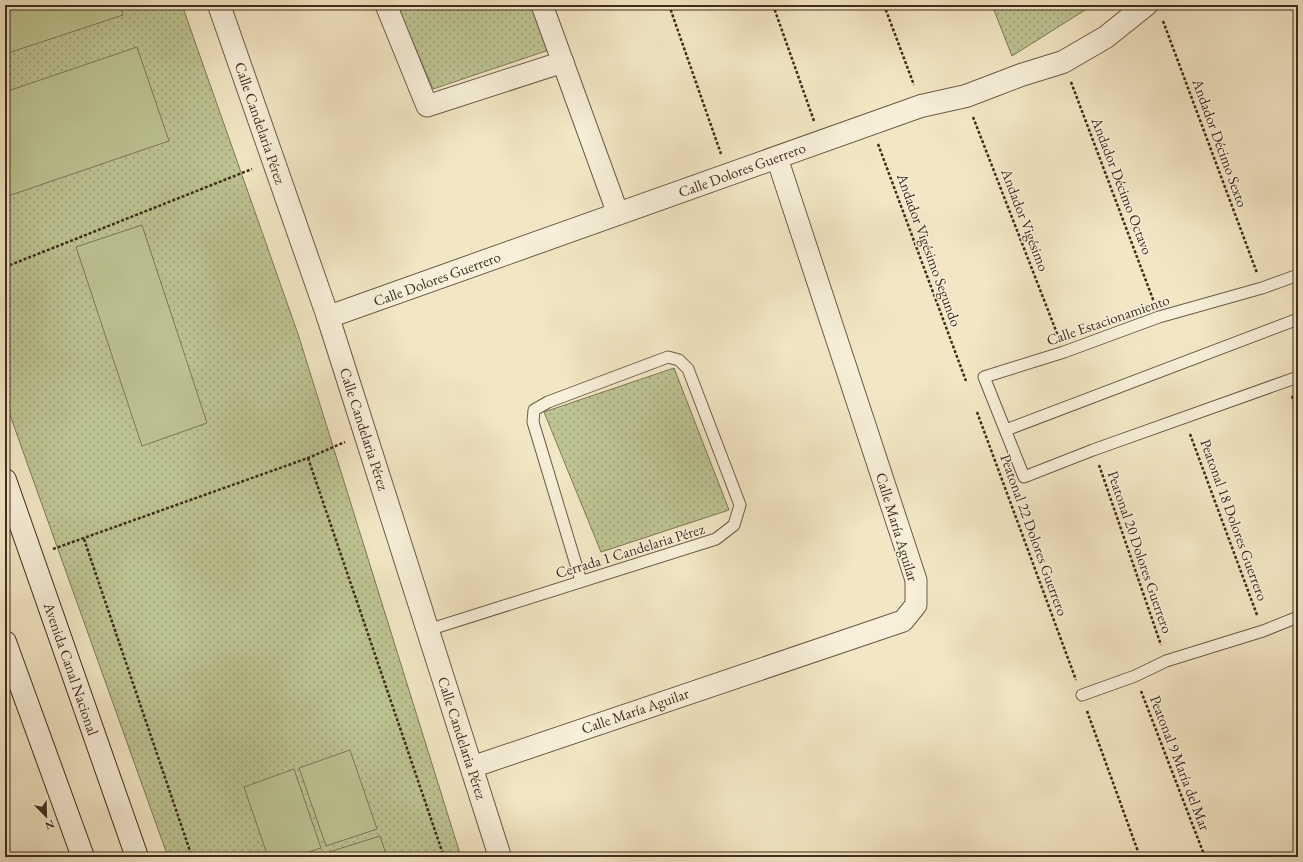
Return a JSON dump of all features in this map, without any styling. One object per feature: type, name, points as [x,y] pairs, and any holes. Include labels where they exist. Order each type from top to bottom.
[{"type":"street","name":"Calle Candelaria Pérez","points":[[219,5],[328,317],[500,857]]},
{"type":"street","points":[[386,5],[427,106],[563,62]]},
{"type":"street","points":[[542,5],[618,214]]},
{"type":"street","name":"Calle Dolores Guerrero","points":[[328,317],[921,106],[966,96],[1021,75],[1064,62],[1106,37],[1146,5]]},
{"type":"street","name":"Calle María Aguilar","points":[[472,767],[903,621],[916,605],[916,580],[777,158]]},
{"type":"street","name":"Avenida Canal Nacional","points":[[5,480],[137,857]]},
{"type":"street","points":[[5,642],[83,857]]},
{"type":"lane","name":"Calle Estacionamiento","points":[[1298,275],[1262,288],[1159,317],[1064,352],[984,376],[1024,478],[1094,450],[1298,377]]},
{"type":"lane","points":[[1006,430],[1298,319]]},
{"type":"lane","name":"Cerrada 1 Candelaria Pérez","points":[[428,630],[716,539],[734,525],[740,506],[688,369],[679,360],[668,357],[548,402],[534,410],[533,422],[581,581]]},
{"type":"lane","points":[[1082,695],[1135,676],[1166,661],[1262,631],[1298,618]]},
{"type":"path","points":[[669,5],[728,175]]},
{"type":"path","points":[[773,5],[822,142]]},
{"type":"path","points":[[884,5],[921,106]]},
{"type":"path","name":"Andador Décimo Sexto","points":[[1162,20],[1262,288]]},
{"type":"path","name":"Andador Décimo Octavo","points":[[1064,62],[1159,317]]},
{"type":"path","name":"Andador Vigésimo","points":[[966,96],[1064,352]]},
{"type":"path","name":"Andador Vigésimo Segundo","points":[[871,125],[966,383]]},
{"type":"path","points":[[5,267],[273,160]]},
{"type":"path","name":"Peatonal 22 Dolores Guerrero","points":[[975,405],[1082,695]]},
{"type":"path","name":"Peatonal 18 Dolores Guerrero","points":[[1184,418],[1262,631]]},
{"type":"path","points":[[32,556],[308,458],[365,433]]},
{"type":"path","name":"Peatonal 20 Dolores Guerrero","points":[[1094,450],[1166,661]]},
{"type":"path","points":[[308,458],[444,857]]},
{"type":"path","points":[[84,538],[192,857]]},
{"type":"path","name":"Peatonal 9 María del Mar","points":[[1135,676],[1205,857]]},
{"type":"path","points":[[1082,695],[1140,857]]},
{"type":"green space","points":[[5,5],[182,5],[298,334],[461,857],[168,857],[5,401]]},
{"type":"green space","points":[[5,5],[120,5],[123,15],[5,54]]},
{"type":"green space","points":[[397,5],[532,5],[549,50],[433,89]]},
{"type":"green space","points":[[992,5],[1093,5],[1012,56]]},
{"type":"green space","points":[[137,47],[169,141],[5,197],[5,92]]},
{"type":"green space","points":[[142,225],[207,423],[142,446],[76,247]]},
{"type":"green space","points":[[674,368],[729,510],[601,552],[544,412]]},
{"type":"green space","points":[[350,750],[377,829],[326,846],[299,768]]},
{"type":"green space","points":[[294,769],[321,848],[293,857],[268,857],[244,787]]},
{"type":"green space","points":[[380,836],[387,857],[313,857]]}]
